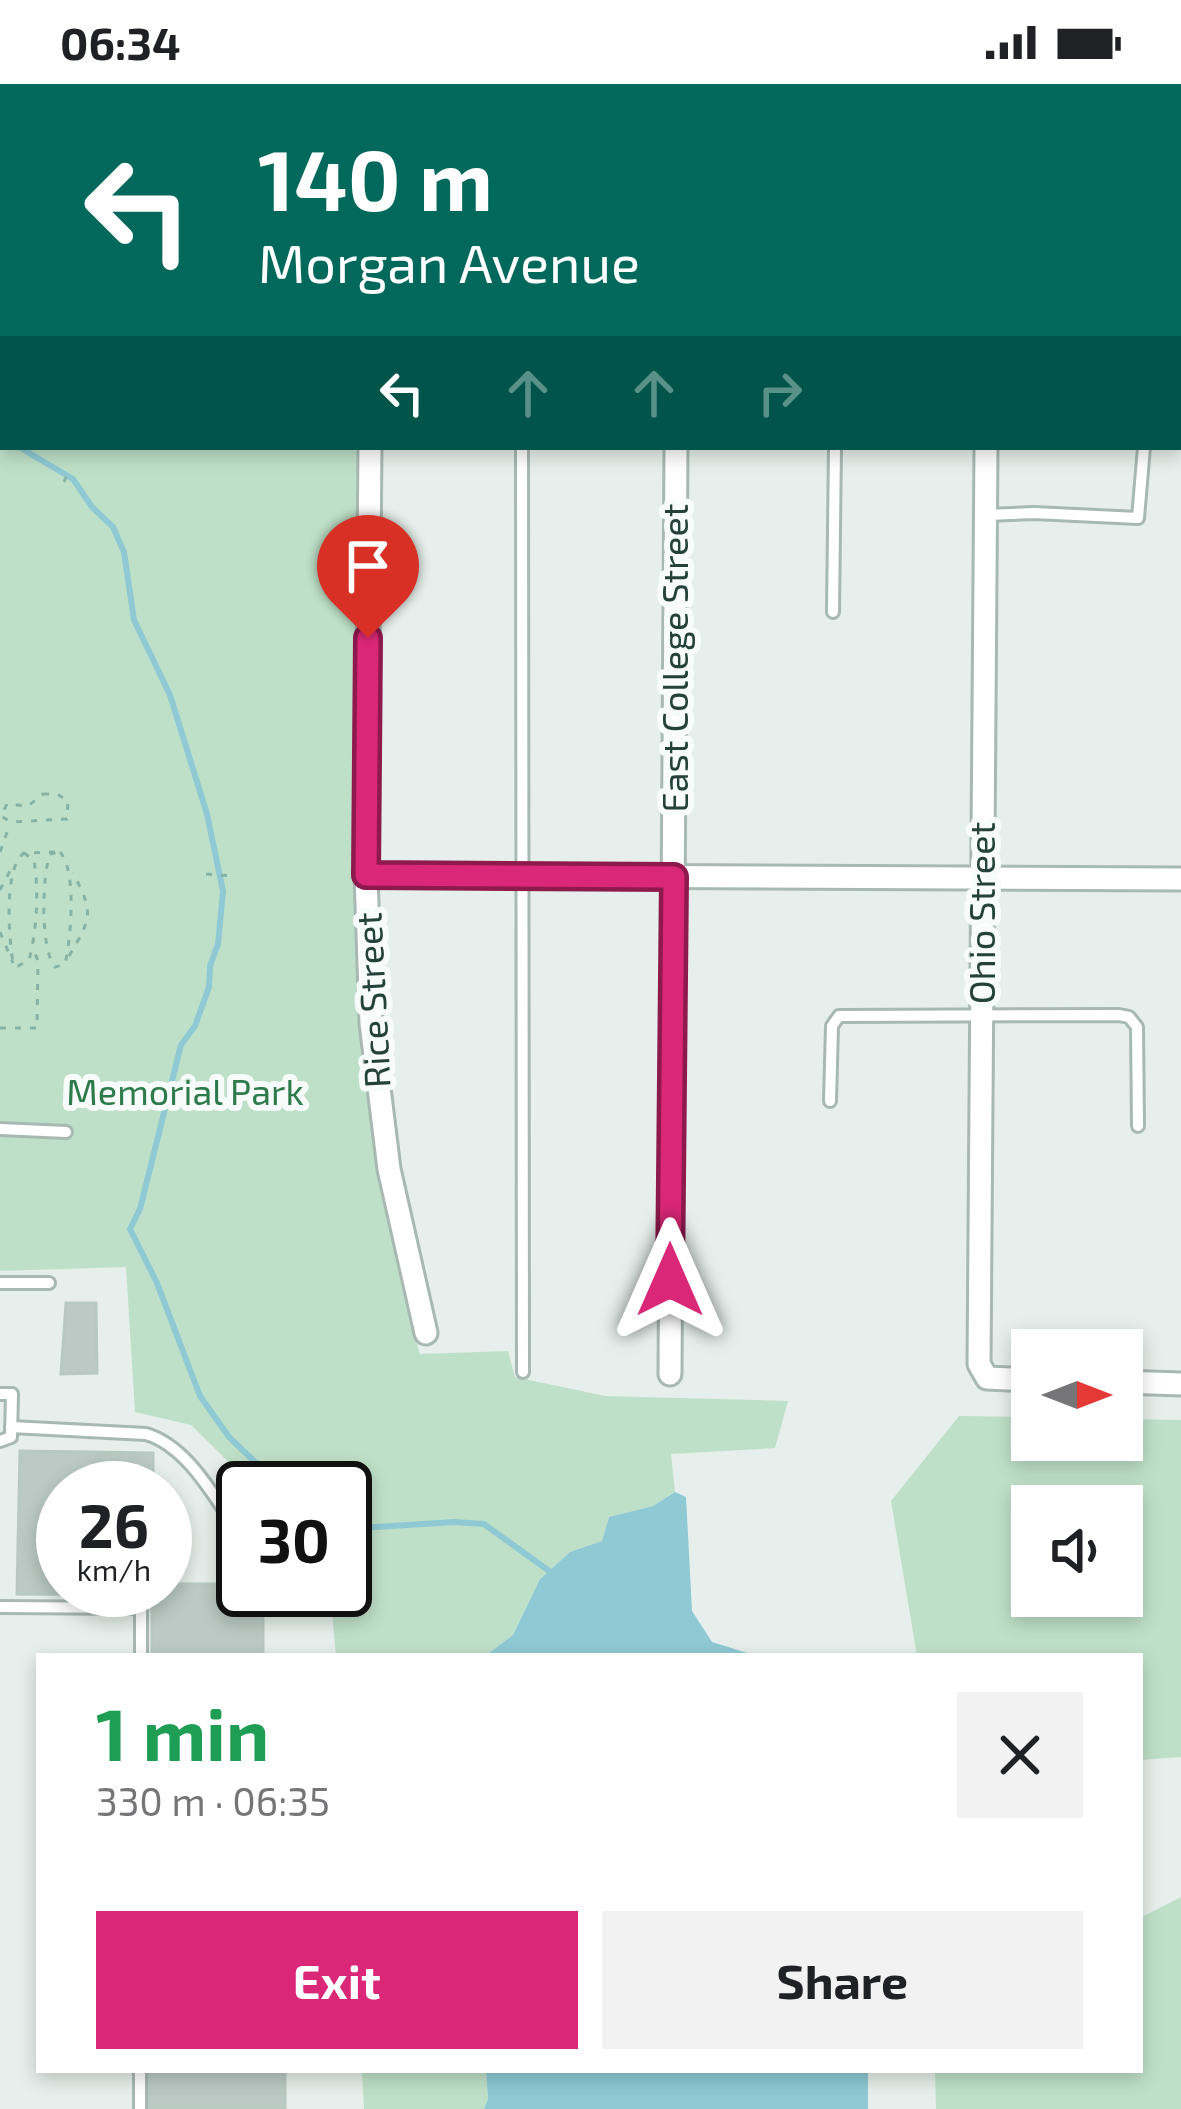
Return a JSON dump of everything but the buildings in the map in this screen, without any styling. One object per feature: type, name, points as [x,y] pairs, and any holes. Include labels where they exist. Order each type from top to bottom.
[{"type":"street","name":"Rice Street","points":[[370,450],[366,875],[371,1023],[400,1229],[426,1333]]},
{"type":"street","name":"East College Street","points":[[670,1374],[676,450]]},
{"type":"street","name":"Ohio Street","points":[[986,450],[979,1364],[984,1377],[1011,1379]]},
{"type":"street","points":[[366,875],[1181,878]]},
{"type":"street","points":[[1143,1383],[1181,1384]]},
{"type":"lane","points":[[522,450],[523,1372]]},
{"type":"lane","points":[[833,612],[835,450]]},
{"type":"lane","points":[[986,515],[1138,518],[1144,450]]},
{"type":"lane","points":[[830,1101],[832,1026],[839,1016],[1129,1017],[1137,1027],[1138,1126]]},
{"type":"lane","points":[[0,1129],[66,1132]]},
{"type":"lane","points":[[0,1283],[49,1283]]},
{"type":"lane","points":[[0,1394],[12,1394],[11,1437],[0,1441]]},
{"type":"lane","points":[[11,1426],[159,1438],[182,1456],[216,1502]]},
{"type":"lane","points":[[0,1606],[141,1608],[141,1653]]},
{"type":"lane","points":[[140,2073],[140,2109]]},
{"type":"path","points":[[64,482],[69,470]]},
{"type":"path","points":[[43,794],[57,794],[70,806],[62,822],[11,822],[2,816],[3,807],[28,806],[43,794]]},
{"type":"path","points":[[0,852],[11,822]]},
{"type":"path","points":[[0,890],[24,853],[56,852],[64,856],[90,908],[65,964],[52,964],[46,947],[47,858],[56,852]]},
{"type":"path","points":[[13,963],[25,964],[32,946],[36,870],[34,860],[24,853]]},
{"type":"path","points":[[13,865],[13,963]]},
{"type":"path","points":[[65,964],[70,866]]},
{"type":"path","points":[[206,874],[232,876]]},
{"type":"path","points":[[0,932],[13,963]]},
{"type":"path","points":[[0,1028],[37,1028],[38,961],[32,946]]},
{"type":"path","points":[[38,961],[46,947]]},
{"type":"green space","name":"Memorial Park","points":[[0,450],[357,450],[355,714],[362,981],[388,1207],[420,1354],[508,1351],[515,1377],[605,1396],[788,1401],[775,1448],[671,1454],[675,1492],[653,1506],[609,1517],[602,1541],[570,1552],[540,1579],[513,1635],[489,1653],[336,1653],[332,1617],[372,1617],[372,1461],[228,1461],[191,1425],[135,1412],[126,1267],[0,1271]]},
{"type":"green space","points":[[959,1416],[1011,1417],[1011,1461],[1143,1461],[1143,1419],[1181,1420],[1181,1757],[1143,1760],[1143,1653],[916,1653],[891,1501]]},
{"type":"green space","points":[[1181,1897],[1181,2109],[936,2109],[935,2073],[1143,2073],[1143,1916]]},
{"type":"green space","points":[[362,2073],[486,2073],[484,2109],[364,2109]]},
{"type":"water","points":[[675,1492],[686,1497],[692,1611],[712,1642],[747,1653],[489,1653],[513,1635],[540,1579],[570,1552],[602,1541],[609,1517],[653,1506]]},
{"type":"water","points":[[486,2073],[868,2073],[868,2109],[484,2109]]},
{"type":"waterway","points":[[24,450],[73,479],[113,527],[124,552],[134,620],[170,695],[207,814],[223,891],[218,944],[195,1026],[181,1045],[140,1209],[130,1229],[157,1283],[200,1396],[229,1437],[254,1461]]},
{"type":"waterway","points":[[372,1527],[484,1524],[552,1573]]},
{"type":"route","points":[[368,638],[366,875],[674,877],[670,1280]]}]
